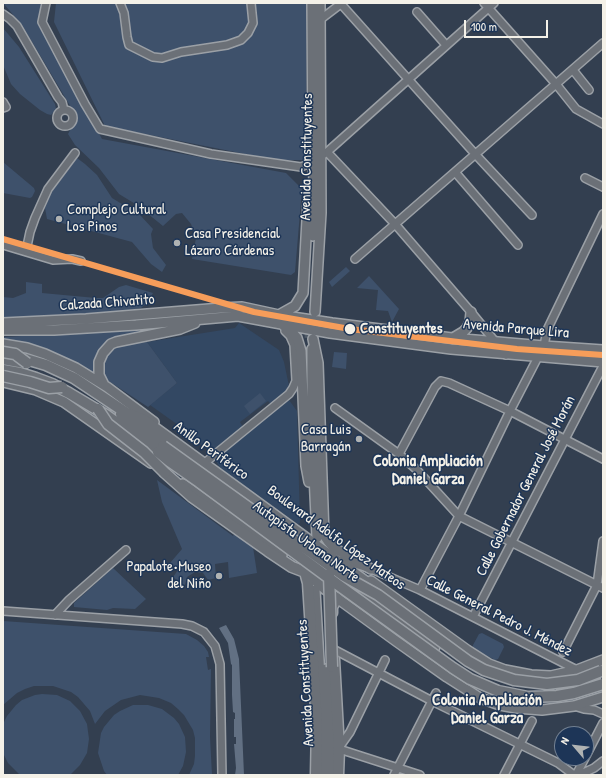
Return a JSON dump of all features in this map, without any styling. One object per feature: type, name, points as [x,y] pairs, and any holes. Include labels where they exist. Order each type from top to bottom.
[{"type":"highway","points":[[3,353],[15,354],[27,363]]},
{"type":"highway","name":"Anillo Periférico","points":[[3,353],[40,363],[74,378],[125,412],[144,420],[430,630],[482,666],[506,675],[541,680],[603,674]]},
{"type":"highway","name":"Autopista Urbana Norte","points":[[3,359],[27,363],[58,374],[73,382],[123,416],[344,576],[378,595],[476,666],[506,678],[538,683],[572,681],[603,674]]},
{"type":"highway","name":"Autopista Urbana Norte","points":[[3,369],[24,372],[62,387],[98,409],[334,582],[470,679],[498,691],[528,697],[549,697],[566,694],[603,674]]},
{"type":"highway","name":"Anillo Periférico","points":[[3,369],[52,384],[106,415],[157,453],[231,500],[455,663],[478,678],[502,687],[555,694],[569,692],[603,674]]},
{"type":"highway","points":[[3,376],[49,388],[62,387]]},
{"type":"highway","points":[[98,409],[108,424],[144,452],[186,492],[268,551],[292,567],[305,572],[308,582],[316,716],[316,775]]},
{"type":"highway","points":[[123,416],[146,424],[296,533],[320,552],[328,562],[337,749],[334,775]]},
{"type":"highway","points":[[181,442],[222,477]]},
{"type":"highway","points":[[337,598],[333,604],[332,610],[338,775]]},
{"type":"main road","name":"Avenida Constituyentes","points":[[312,3],[313,162],[315,201],[313,312],[324,154],[320,3]]},
{"type":"main road","points":[[309,482],[306,466],[301,351],[297,338],[280,320],[295,306],[303,293],[308,201],[314,177]]},
{"type":"main road","name":"Calzada Chivatito","points":[[3,323],[86,319],[242,307],[280,320],[330,333]]},
{"type":"main road","points":[[452,338],[467,328],[472,312]]},
{"type":"main road","name":"Calzada Chivatito","points":[[3,330],[54,330],[136,325],[238,316],[269,322],[280,320],[332,323]]},
{"type":"main road","points":[[107,387],[101,379],[98,366],[101,357],[111,344],[180,328],[204,319]]},
{"type":"main road","name":"Avenida Parque Lira","points":[[332,323],[452,338],[603,350]]},
{"type":"main road","name":"Avenida Parque Lira","points":[[330,333],[506,355],[603,362]]},
{"type":"main road","points":[[311,338],[314,535],[309,482],[307,365],[311,338]]},
{"type":"main road","points":[[311,338],[318,363],[324,535],[334,548],[371,568]]},
{"type":"main road","name":"Boulevard Adolfo López Mateos","points":[[3,344],[27,348],[59,360],[76,368],[107,387],[342,560],[467,650],[497,668],[516,673],[542,676],[562,674],[603,660]]},
{"type":"main road","points":[[3,382],[36,390],[77,410],[215,506],[305,572],[337,598],[442,674],[480,698],[500,705],[542,710],[574,706],[603,697]]},
{"type":"main road","name":"Avenida Constituyentes","points":[[323,775],[324,748],[319,592],[331,748],[330,775]]},
{"type":"street","points":[[46,3],[42,22],[85,104],[100,129],[211,154],[301,168],[313,162],[408,80],[489,5],[576,109],[603,124]]},
{"type":"street","points":[[120,3],[124,13],[129,45],[153,56],[162,58],[181,52],[227,45],[241,40],[248,33],[253,23],[250,3]]},
{"type":"street","points":[[312,26],[342,4],[408,80],[532,215]]},
{"type":"street","points":[[417,12],[446,45]]},
{"type":"street","points":[[3,14],[17,26],[62,102],[64,110]]},
{"type":"street","points":[[355,259],[603,43]]},
{"type":"street","points":[[573,70],[589,90]]},
{"type":"street","points":[[26,251],[30,232],[48,189],[75,153]]},
{"type":"street","points":[[324,154],[395,224],[472,312],[506,355]]},
{"type":"street","points":[[455,172],[518,245]]},
{"type":"street","points":[[585,178],[603,187]]},
{"type":"street","points":[[544,346],[547,330],[603,214]]},
{"type":"street","points":[[3,245],[54,260],[72,259],[81,261]]},
{"type":"street","points":[[206,461],[289,394],[293,388],[296,381],[294,345],[290,336],[269,322]]},
{"type":"street","points":[[420,590],[459,516],[538,357]]},
{"type":"street","name":"Calle Gobernador General José Morán","points":[[473,617],[603,366]]},
{"type":"street","points":[[399,454],[435,388],[441,381],[450,383],[510,411],[603,459]]},
{"type":"street","points":[[335,408],[399,454],[427,480],[459,516],[600,586]]},
{"type":"street","points":[[563,652],[600,586],[603,541]]},
{"type":"street","points":[[55,615],[69,600],[126,550]]},
{"type":"street","name":"Calle General Pedro J. Méndez","points":[[342,560],[371,568],[420,590],[577,670]]},
{"type":"street","points":[[3,611],[182,624],[196,628],[209,636],[217,651],[220,664],[222,775]]},
{"type":"street","points":[[333,649],[432,701],[558,763],[576,775]]},
{"type":"street","points":[[385,660],[350,732],[337,749],[395,772],[420,775]]},
{"type":"street","points":[[395,772],[436,693]]},
{"type":"street","points":[[574,706],[594,710],[603,714]]},
{"type":"street","points":[[504,775],[532,721]]},
{"type":"street","points":[[594,740],[603,724]]},
{"type":"street","points":[[576,775],[594,768],[603,761]]},
{"type":"street","points":[[576,775],[580,766]]},
{"type":"shaded area","points":[[3,3],[45,3],[40,21],[102,139],[286,173],[302,189],[295,272],[291,275],[192,259],[196,238],[191,224],[182,213],[176,214],[163,226],[137,205],[119,194],[99,168],[75,145],[68,134],[76,119],[72,109],[22,25]]},
{"type":"shaded area","points":[[56,3],[307,3],[306,160],[275,160],[105,126],[54,22]]},
{"type":"shaded area","points":[[3,28],[19,47],[55,104],[56,109],[51,115],[40,110],[20,94],[11,84],[3,65]]},
{"type":"shaded area","points":[[77,158],[97,175],[112,198],[140,215],[153,229],[151,234],[153,248],[166,265],[162,272],[151,264],[132,242],[47,219],[45,208],[51,193]]},
{"type":"shaded area","points":[[3,162],[34,188],[35,191],[32,197],[30,198],[3,193]]},
{"type":"shaded area","points":[[346,267],[350,271],[332,287],[329,282]]},
{"type":"shaded area","points":[[369,276],[399,309],[392,322],[388,311],[376,310],[378,290],[357,288]]},
{"type":"shaded area","points":[[26,282],[42,284],[42,293],[96,298],[103,298],[119,287],[126,285],[153,293],[148,302],[141,308],[96,316],[3,319],[3,297],[13,298],[26,293]]},
{"type":"shaded area","points":[[239,323],[279,350],[284,362],[289,386],[287,392],[272,405],[268,401],[240,422],[243,427],[213,452],[194,440],[195,437],[150,405],[177,383],[147,342],[235,328]]},
{"type":"shaded area","points":[[164,327],[164,329],[143,334],[129,334],[113,338],[102,350],[97,359],[93,374],[35,345],[3,338],[5,337]]},
{"type":"shaded area","points":[[147,342],[177,383],[148,407],[104,378],[103,368],[106,358],[113,349],[119,345]]},
{"type":"shaded area","points":[[334,352],[347,353],[346,369],[332,367]]},
{"type":"shaded area","points":[[260,393],[266,401],[250,414],[244,406]]},
{"type":"shaded area","points":[[289,400],[297,411],[300,523],[298,524],[220,468],[215,459]]},
{"type":"shaded area","points":[[157,480],[233,536],[235,533],[253,547],[257,573],[229,578],[228,562],[215,564],[216,578],[208,580],[203,573],[195,572],[187,577],[185,585],[181,584],[173,577],[178,570],[170,563],[182,549],[162,502]]},
{"type":"shaded area","points":[[113,568],[146,599],[135,609],[113,608],[107,610],[74,607],[74,603]]},
{"type":"shaded area","points":[[3,621],[186,634],[197,640],[208,652],[209,657],[206,657],[208,670],[211,669],[210,737],[212,775],[189,775],[194,764],[195,756],[195,738],[193,730],[184,715],[178,709],[171,703],[159,698],[140,695],[121,700],[105,711],[95,724],[90,711],[78,697],[71,692],[53,686],[34,686],[25,689],[17,693],[3,705]]},
{"type":"shaded area","points":[[226,625],[234,639],[239,659],[244,775],[235,775],[236,768],[234,744],[236,744],[236,737],[234,737],[235,713],[233,712],[232,665],[228,643],[219,628]]},
{"type":"shaded area","points":[[482,633],[503,644],[504,647],[498,659],[495,660],[473,648],[479,634]]},
{"type":"shaded area","points":[[42,694],[57,695],[70,701],[80,711],[87,724],[89,739],[87,753],[80,765],[70,775],[20,775],[8,763],[3,753],[3,724],[7,716],[22,700]]},
{"type":"shaded area","points":[[133,705],[148,705],[162,709],[179,724],[185,737],[186,752],[183,766],[178,775],[107,775],[104,771],[98,753],[101,733],[114,715]]},
{"type":"tunnel","points":[[309,338],[310,311]]},
{"type":"tunnel","points":[[319,566],[322,595]]},
{"type":"transit line","points":[[3,239],[254,312],[350,329],[517,349],[603,355]]},
{"type":"place","name":"Complejo Cultural Los Pinos","points":[[59,219]]},
{"type":"place","name":"Casa Presidencial Lázaro Cárdenas","points":[[177,243]]},
{"type":"place","name":"Constituyentes","points":[[350,329]]},
{"type":"place","name":"Casa Luis Barragán","points":[[359,439]]},
{"type":"place","name":"Papalote•Museo del Niño","points":[[219,576]]},
{"type":"district","name":"Colonia Ampliación Daniel Garza","points":[[428,471]]},
{"type":"district","name":"Colonia Ampliación Daniel Garza","points":[[487,710]]}]
